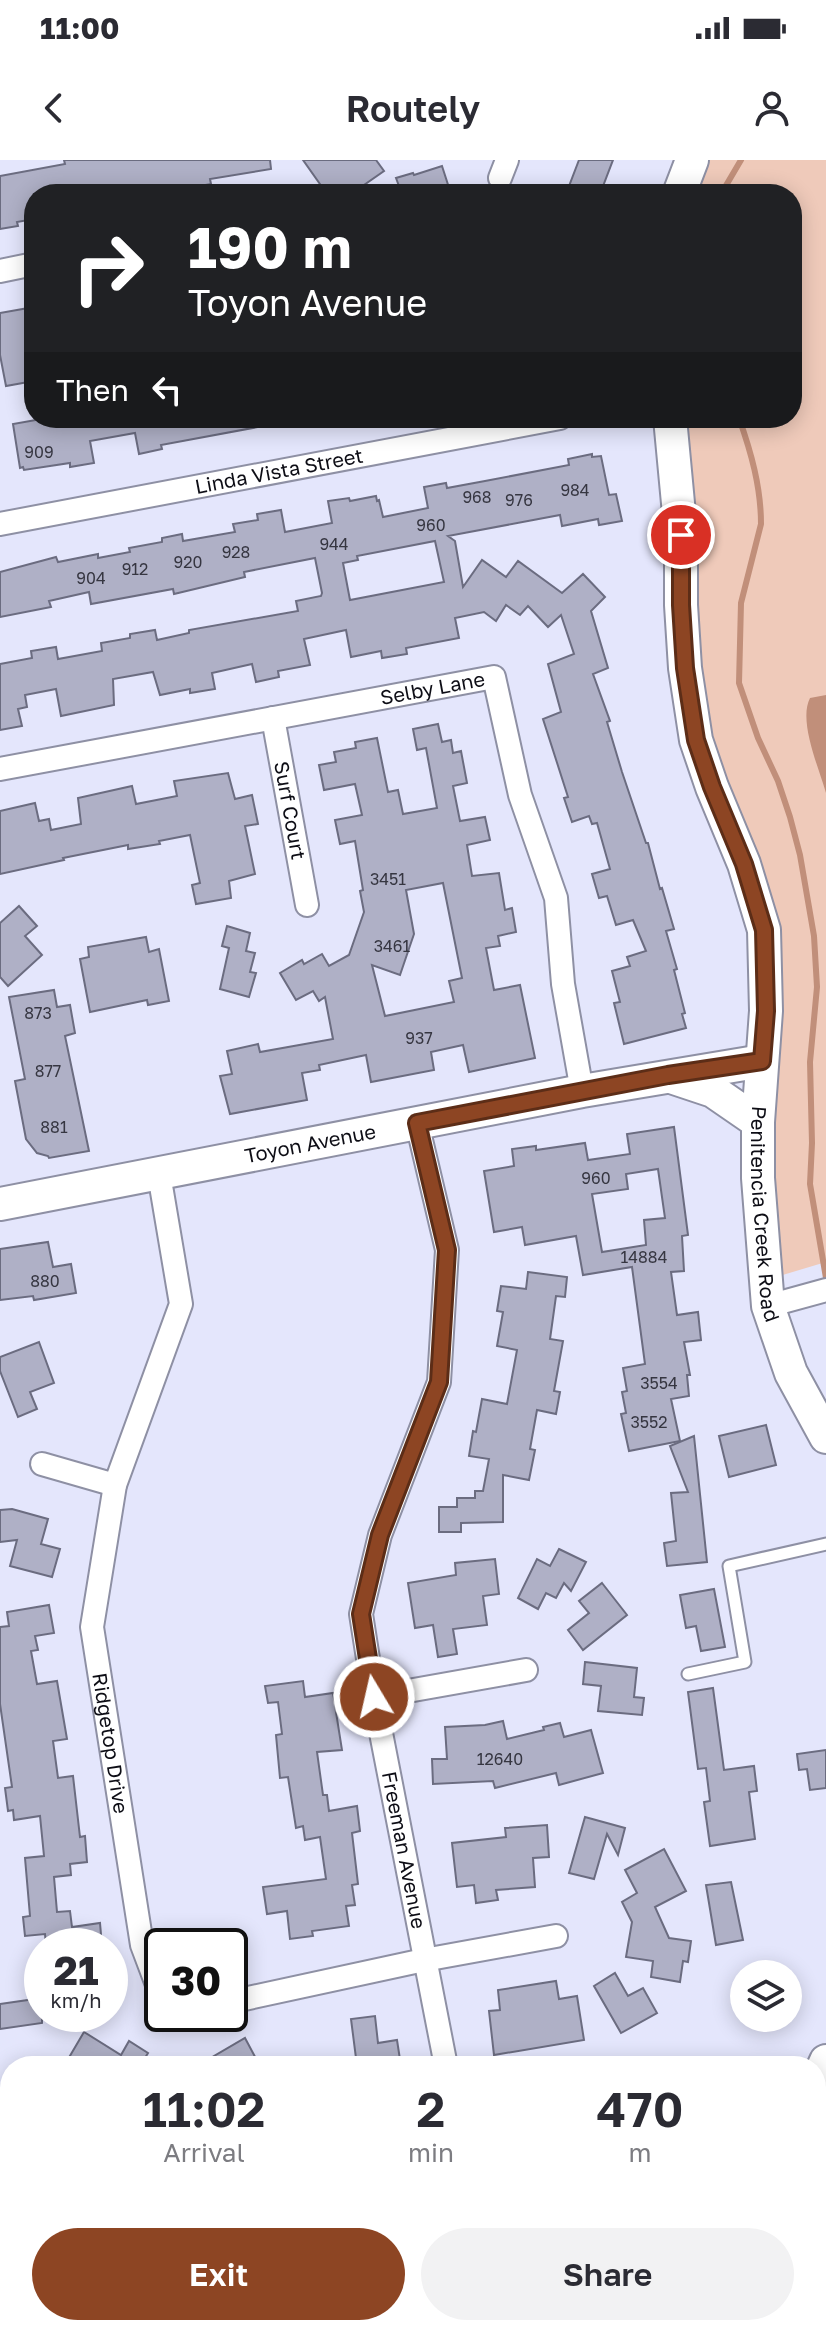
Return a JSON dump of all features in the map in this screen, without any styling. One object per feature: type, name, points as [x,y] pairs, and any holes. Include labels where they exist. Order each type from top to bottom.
[{"type":"street","points":[[683,184],[692,160]]},
{"type":"street","points":[[0,271],[24,266]]},
{"type":"street","name":"Linda Vista Street","points":[[0,524],[507,428]]},
{"type":"street","name":"Penitencia Creek Road","points":[[671,428],[681,535],[685,668],[696,740],[744,864],[764,930],[766,1011],[758,1122],[758,1178],[768,1306],[791,1373],[826,1437]]},
{"type":"street","name":"Selby Lane","points":[[0,769],[494,677],[520,795],[556,898],[563,984],[582,1091]]},
{"type":"street","name":"Surf Court","points":[[273,718],[307,905]]},
{"type":"street","name":"Toyon Avenue","points":[[0,1204],[582,1091],[762,1061]]},
{"type":"street","points":[[668,1075],[713,1091],[758,1122]]},
{"type":"street","name":"Freeman Avenue","points":[[417,1123],[447,1250],[439,1382],[380,1535],[361,1614],[374,1697],[444,2056]]},
{"type":"street","name":"Ridgetop Drive","points":[[144,1950],[92,1627],[115,1485],[181,1304],[159,1174]]},
{"type":"street","points":[[768,1306],[817,1293]]},
{"type":"street","points":[[42,1464],[115,1485]]},
{"type":"street","points":[[374,1697],[526,1670]]},
{"type":"street","points":[[248,1998],[424,1960],[556,1936]]},
{"type":"lane","points":[[688,1674],[745,1662],[729,1566],[826,1544]]},
{"type":"shaded area","points":[[708,160],[826,160],[826,1262],[776,1277],[774,1059],[759,866],[707,729],[698,669],[696,551],[689,428],[802,428],[802,184],[700,184]]},
{"type":"shaded area","points":[[826,695],[826,793],[806,719],[810,698]]},
{"type":"building","points":[[64,160],[270,160],[271,169],[210,179],[211,184],[24,184],[24,221],[17,222],[18,226],[0,229],[0,176],[65,164]]},
{"type":"building","points":[[303,160],[376,160],[384,171],[365,184],[320,184]]},
{"type":"building","points":[[579,160],[613,160],[604,184],[570,184]]},
{"type":"building","points":[[442,166],[448,184],[398,184],[396,178]]},
{"type":"building","points":[[24,309],[24,383],[6,386],[0,355],[0,313]]},
{"type":"building","points":[[24,422],[24,428],[253,428],[161,445],[162,449],[139,454],[135,433],[90,441],[94,463],[24,470],[20,468],[13,424]]},
{"type":"building","points":[[592,454],[592,457],[601,456],[609,495],[616,494],[622,521],[599,525],[598,519],[562,526],[560,515],[448,536],[455,541],[463,587],[482,560],[506,577],[518,561],[562,593],[583,574],[605,597],[591,611],[608,668],[593,674],[674,929],[666,931],[677,969],[674,970],[686,1028],[624,1044],[614,1003],[620,1002],[612,971],[630,966],[627,957],[646,951],[633,920],[616,925],[607,896],[599,898],[592,874],[610,869],[597,823],[592,824],[589,816],[572,822],[564,798],[568,797],[543,719],[561,712],[548,664],[574,654],[561,615],[548,627],[528,606],[520,615],[506,605],[496,621],[484,612],[455,618],[459,638],[406,648],[407,654],[382,658],[381,651],[351,657],[346,630],[304,639],[310,665],[278,671],[279,677],[256,682],[252,664],[212,673],[215,689],[190,693],[190,689],[160,695],[153,672],[113,679],[114,705],[61,716],[56,689],[25,695],[27,707],[18,709],[22,726],[0,730],[0,664],[32,658],[31,651],[56,647],[58,659],[102,651],[101,643],[130,638],[130,634],[155,630],[157,640],[189,633],[189,630],[298,611],[296,601],[321,596],[322,593],[315,558],[244,572],[245,577],[174,594],[173,589],[91,604],[89,592],[49,601],[51,607],[0,617],[0,572],[56,557],[58,562],[98,554],[98,558],[130,552],[129,548],[162,542],[162,538],[182,534],[183,541],[235,532],[233,524],[258,520],[257,514],[281,510],[285,532],[332,523],[328,501],[376,496],[383,517],[428,508],[424,487],[446,483],[447,488],[569,465],[568,459]],"holes":[[[435,541],[444,582],[350,600],[343,563],[358,560],[357,556]]]},
{"type":"building","points":[[438,724],[442,742],[451,740],[453,753],[461,751],[467,783],[453,786],[460,821],[485,817],[490,840],[467,845],[472,876],[499,873],[505,910],[512,908],[516,932],[498,936],[500,946],[486,948],[494,990],[520,985],[535,1058],[469,1072],[463,1045],[431,1052],[434,1070],[371,1082],[366,1055],[319,1065],[320,1070],[302,1073],[307,1100],[230,1114],[220,1076],[232,1074],[227,1051],[258,1044],[260,1052],[333,1039],[325,997],[319,1001],[313,991],[296,1000],[280,973],[302,960],[304,964],[322,954],[329,966],[349,955],[364,912],[355,841],[340,844],[335,820],[362,815],[355,784],[324,790],[319,765],[336,762],[334,752],[356,748],[355,742],[377,738],[388,792],[398,790],[403,814],[437,808],[426,748],[417,750],[413,729]],"holes":[[[443,883],[462,978],[449,981],[454,1002],[385,1016],[372,965],[400,975],[414,934],[406,890]]]},
{"type":"building","points":[[228,773],[235,799],[252,795],[258,824],[245,826],[255,874],[229,881],[231,898],[196,904],[192,885],[200,883],[190,835],[159,841],[160,844],[128,849],[128,845],[63,858],[0,874],[0,811],[35,803],[39,821],[49,819],[51,830],[81,824],[78,798],[132,786],[136,804],[177,796],[174,781]]},
{"type":"building","points":[[19,906],[37,926],[25,936],[42,955],[8,986],[0,977],[0,923]]},
{"type":"building","points":[[227,926],[250,933],[246,951],[255,953],[250,972],[256,973],[249,997],[220,989],[229,948],[222,946]]},
{"type":"building","points":[[146,937],[149,952],[159,949],[169,1001],[148,1005],[147,1000],[90,1012],[80,959],[89,957],[88,947]]},
{"type":"building","points":[[54,990],[57,1007],[70,1005],[75,1033],[65,1036],[89,1151],[49,1158],[37,1153],[26,1139],[15,1081],[25,1079],[9,997]]},
{"type":"building","points":[[674,1127],[688,1235],[682,1236],[684,1271],[671,1272],[677,1315],[698,1312],[701,1340],[684,1342],[690,1375],[687,1375],[689,1396],[671,1399],[680,1441],[629,1451],[621,1414],[626,1413],[622,1392],[627,1391],[623,1368],[645,1364],[632,1267],[583,1275],[576,1236],[525,1245],[522,1227],[494,1232],[484,1171],[514,1166],[512,1149],[536,1146],[536,1150],[585,1143],[588,1160],[630,1154],[627,1134]],"holes":[[[658,1169],[665,1218],[644,1220],[646,1245],[602,1252],[592,1194],[628,1189],[626,1174]]]},
{"type":"building","points":[[48,1242],[53,1267],[71,1264],[76,1293],[34,1300],[33,1296],[0,1300],[0,1249]]},
{"type":"building","points":[[528,1272],[567,1277],[565,1297],[556,1296],[550,1339],[563,1341],[554,1391],[560,1392],[556,1414],[537,1410],[530,1449],[535,1450],[529,1480],[503,1475],[503,1522],[461,1523],[461,1532],[439,1532],[439,1507],[457,1507],[457,1498],[475,1498],[475,1491],[483,1491],[489,1459],[469,1456],[473,1431],[476,1432],[482,1399],[507,1404],[517,1350],[497,1346],[503,1312],[497,1311],[501,1286],[526,1289]]},
{"type":"building","points":[[39,1342],[54,1383],[30,1392],[37,1409],[18,1417],[0,1371],[0,1357]]},
{"type":"building","points":[[766,1425],[776,1465],[729,1477],[719,1436]]},
{"type":"building","points":[[694,1436],[707,1562],[667,1566],[664,1543],[676,1541],[671,1493],[688,1492],[670,1446]]},
{"type":"building","points":[[12,1509],[48,1519],[41,1544],[60,1549],[52,1577],[10,1566],[17,1540],[0,1542],[0,1510]]},
{"type":"building","points":[[559,1549],[586,1562],[571,1591],[564,1583],[556,1598],[546,1593],[538,1609],[518,1598],[537,1559],[550,1566]]},
{"type":"building","points":[[495,1559],[499,1594],[483,1596],[487,1625],[453,1629],[457,1654],[438,1657],[433,1625],[415,1628],[408,1583],[456,1575],[455,1563]]},
{"type":"building","points":[[602,1583],[627,1615],[583,1650],[568,1630],[589,1613],[579,1601]]},
{"type":"building","points":[[714,1589],[725,1647],[701,1651],[696,1626],[686,1628],[680,1595]]},
{"type":"building","points":[[49,1605],[54,1633],[35,1636],[38,1650],[31,1651],[37,1684],[57,1681],[67,1739],[53,1741],[58,1778],[73,1776],[80,1837],[85,1836],[87,1862],[70,1864],[71,1875],[54,1877],[57,1912],[70,1911],[72,1927],[100,1923],[100,1928],[24,1928],[23,1917],[30,1916],[25,1858],[44,1856],[40,1816],[14,1820],[13,1810],[8,1811],[5,1788],[12,1787],[0,1704],[0,1627],[9,1626],[7,1612]]},
{"type":"building","points":[[585,1662],[637,1668],[634,1697],[644,1698],[642,1715],[598,1711],[601,1686],[583,1684]]},
{"type":"building","points":[[303,1681],[305,1697],[333,1693],[342,1750],[317,1752],[323,1795],[327,1795],[329,1811],[357,1806],[360,1831],[352,1833],[358,1884],[352,1885],[355,1905],[346,1906],[349,1926],[312,1931],[313,1936],[290,1939],[287,1911],[267,1914],[263,1887],[326,1879],[320,1837],[305,1840],[303,1826],[296,1828],[288,1777],[280,1778],[276,1735],[282,1734],[278,1702],[268,1703],[265,1686]]},
{"type":"building","points":[[713,1688],[724,1770],[754,1766],[757,1791],[749,1792],[755,1839],[710,1846],[704,1802],[710,1801],[706,1768],[698,1769],[688,1692]]},
{"type":"building","points":[[503,1721],[507,1739],[560,1723],[564,1737],[591,1730],[603,1773],[559,1785],[556,1773],[495,1788],[493,1781],[433,1784],[432,1759],[447,1759],[445,1727]]},
{"type":"building","points":[[826,1750],[826,1788],[810,1790],[807,1769],[799,1770],[797,1754]]},
{"type":"building","points":[[585,1817],[625,1828],[618,1855],[607,1834],[594,1879],[569,1873]]},
{"type":"building","points":[[547,1825],[549,1857],[533,1858],[535,1887],[496,1890],[498,1900],[476,1903],[474,1885],[457,1887],[452,1843],[506,1837],[505,1828]]},
{"type":"building","points":[[664,1849],[686,1891],[655,1907],[669,1938],[691,1941],[688,1962],[683,1961],[680,1982],[651,1977],[653,1961],[626,1957],[632,1922],[622,1902],[637,1893],[625,1870]]},
{"type":"building","points":[[731,1882],[743,1940],[716,1945],[706,1885]]},
{"type":"building","points":[[615,1973],[628,1996],[643,1988],[657,2013],[621,2033],[594,1986]]},
{"type":"building","points":[[556,1981],[559,1999],[577,1996],[584,2040],[494,2055],[489,2011],[500,2010],[498,1990]]},
{"type":"building","points":[[24,2001],[24,2026],[0,2029],[0,2004]]},
{"type":"building","points":[[375,2016],[378,2043],[397,2040],[399,2056],[356,2056],[351,2019]]},
{"type":"building","points":[[84,2032],[121,2055],[129,2041],[148,2053],[146,2056],[70,2056]]},
{"type":"building","points":[[245,2038],[255,2056],[214,2056]]},
{"type":"waterway","points":[[727,184],[741,160]]},
{"type":"waterway","points":[[742,428],[754,470],[761,524],[741,603],[739,683],[790,817],[814,936],[817,987],[810,1062],[810,1184],[826,1278]]},
{"type":"route","points":[[374,1697],[361,1614],[380,1535],[439,1382],[447,1250],[417,1123],[668,1075],[762,1061],[766,1011],[764,930],[744,864],[696,740],[685,668],[681,535]]}]
